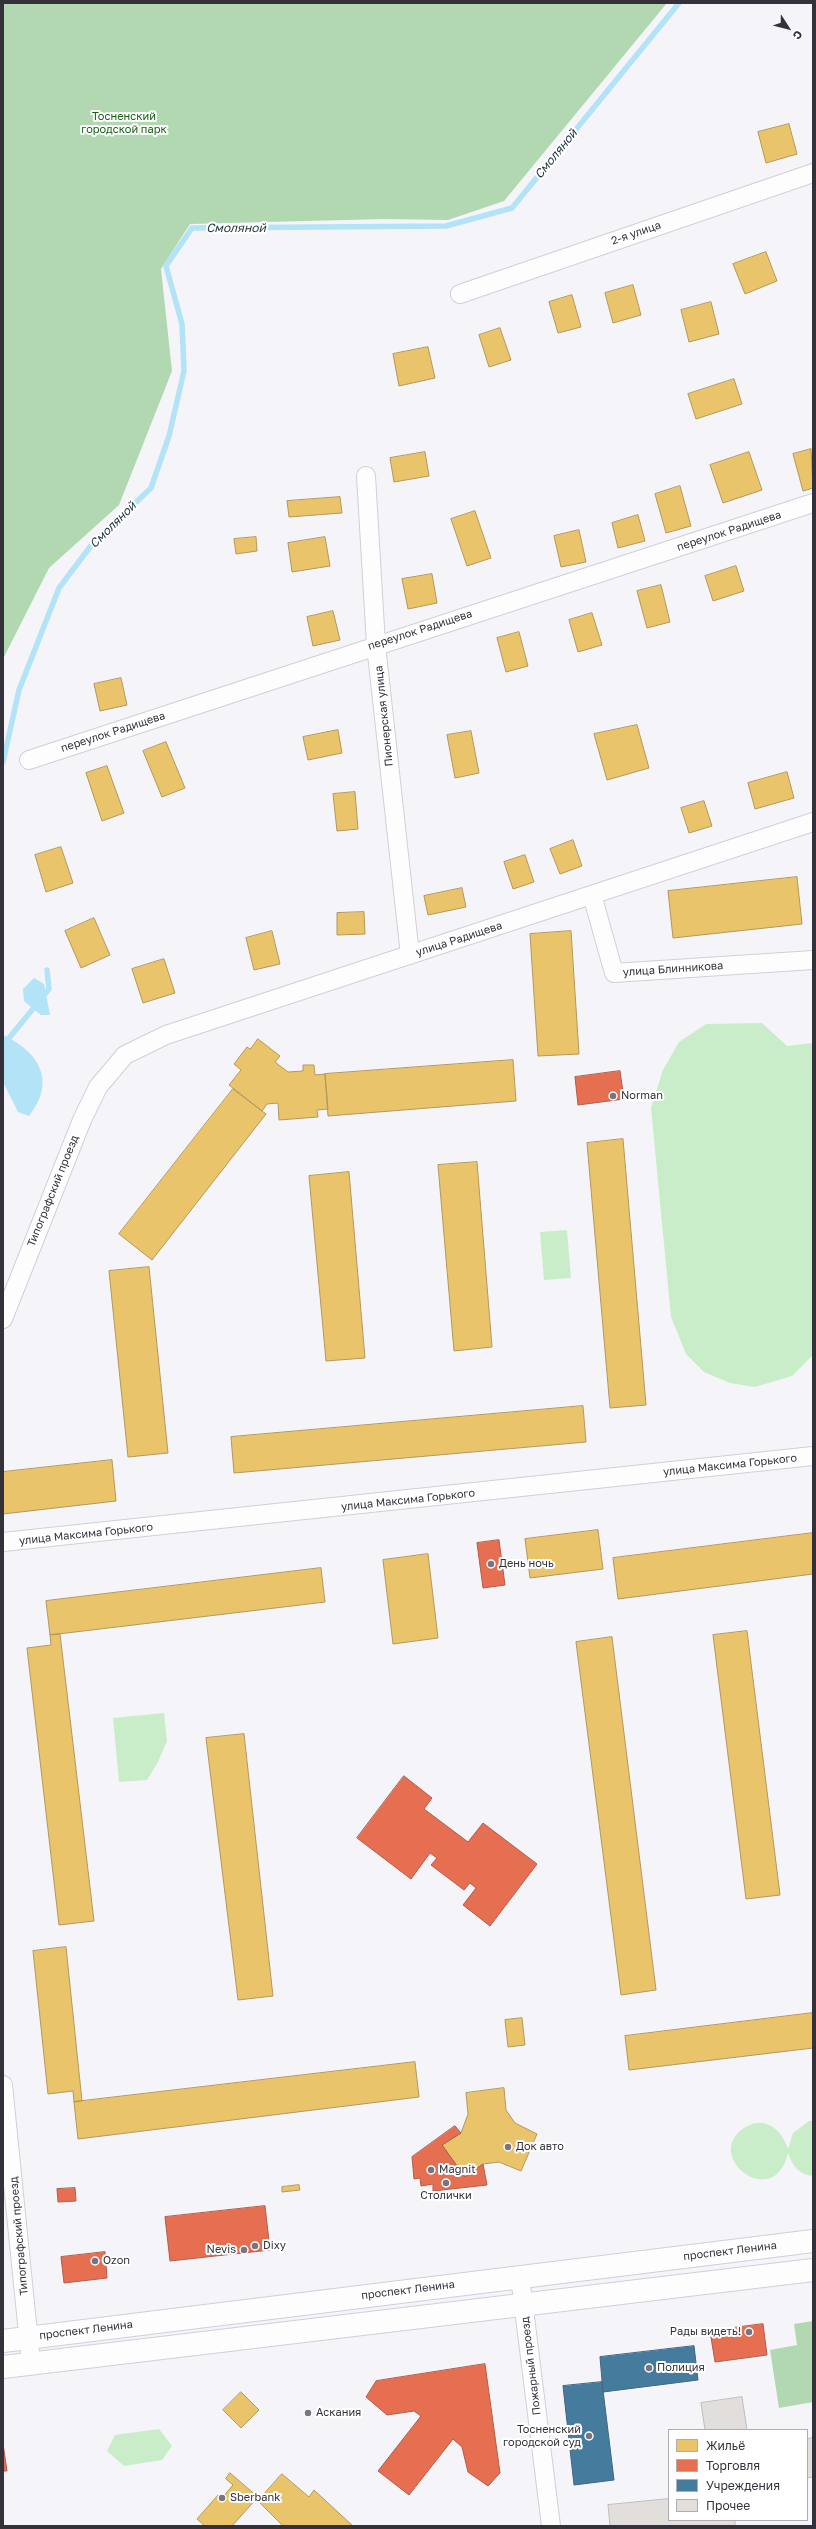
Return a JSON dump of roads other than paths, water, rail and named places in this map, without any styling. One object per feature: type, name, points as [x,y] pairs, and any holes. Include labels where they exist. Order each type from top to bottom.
[{"type":"main road","name":"проспект Ленина","points":[[3,2341],[813,2241]]},
{"type":"main road","points":[[3,2367],[813,2270]]},
{"type":"street","name":"2-я улица","points":[[460,294],[813,173]]},
{"type":"street","name":"Пионерская улица","points":[[366,476],[376,645],[410,955]]},
{"type":"street","name":"переулок Радищева","points":[[28,760],[813,503]]},
{"type":"street","name":"улица Радищева","points":[[112,1068],[125,1055],[166,1035],[813,822]]},
{"type":"street","name":"улица Блинникова","points":[[592,895],[614,973],[813,960]]},
{"type":"street","name":"Типографский проезд","points":[[3,1319],[82,1120],[98,1087],[112,1068]]},
{"type":"street","name":"улица Максима Горького","points":[[3,1542],[813,1456]]},
{"type":"street","name":"Типографский проезд","points":[[3,2085],[31,2363]]},
{"type":"street","name":"Пожарный проезд","points":[[520,2277],[550,2526]]},
{"type":"water","points":[[34,978],[44,984],[50,1015],[41,1015],[24,1001],[23,989]]},
{"type":"water","points":[[3,1035],[16,1042],[26,1050],[40,1069],[43,1079],[42,1091],[29,1116],[18,1112],[3,1082]]},
{"type":"waterway","name":"Смоляной","points":[[3,762],[19,690],[59,588],[93,543],[151,488],[169,436],[184,371],[182,324],[166,266],[192,228],[446,226],[512,208],[679,3]]},
{"type":"waterway","points":[[43,996],[49,989],[47,970]]},
{"type":"waterway","points":[[9,1038],[37,1004]]},
{"type":"place","name":"Norman","points":[[613,1096]]},
{"type":"place","name":"День ночь","points":[[491,1564]]},
{"type":"place","name":"Док авто","points":[[508,2147]]},
{"type":"place","name":"Magnit","points":[[431,2170]]},
{"type":"place","name":"Столички","points":[[446,2183]]},
{"type":"place","name":"Dixy","points":[[255,2246]]},
{"type":"place","name":"Nevis","points":[[244,2250]]},
{"type":"place","name":"Ozon","points":[[95,2261]]},
{"type":"place","name":"Рады видеть!","points":[[749,2332]]},
{"type":"place","name":"Полиция","points":[[649,2368]]},
{"type":"place","name":"Аскания","points":[[308,2413]]},
{"type":"place","name":"Тосненский городской суд","points":[[589,2436]]},
{"type":"place","name":"Sberbank","points":[[222,2498]]},
{"type":"park label","name":"Тосненский городской парк","points":[[124,123]]}]
